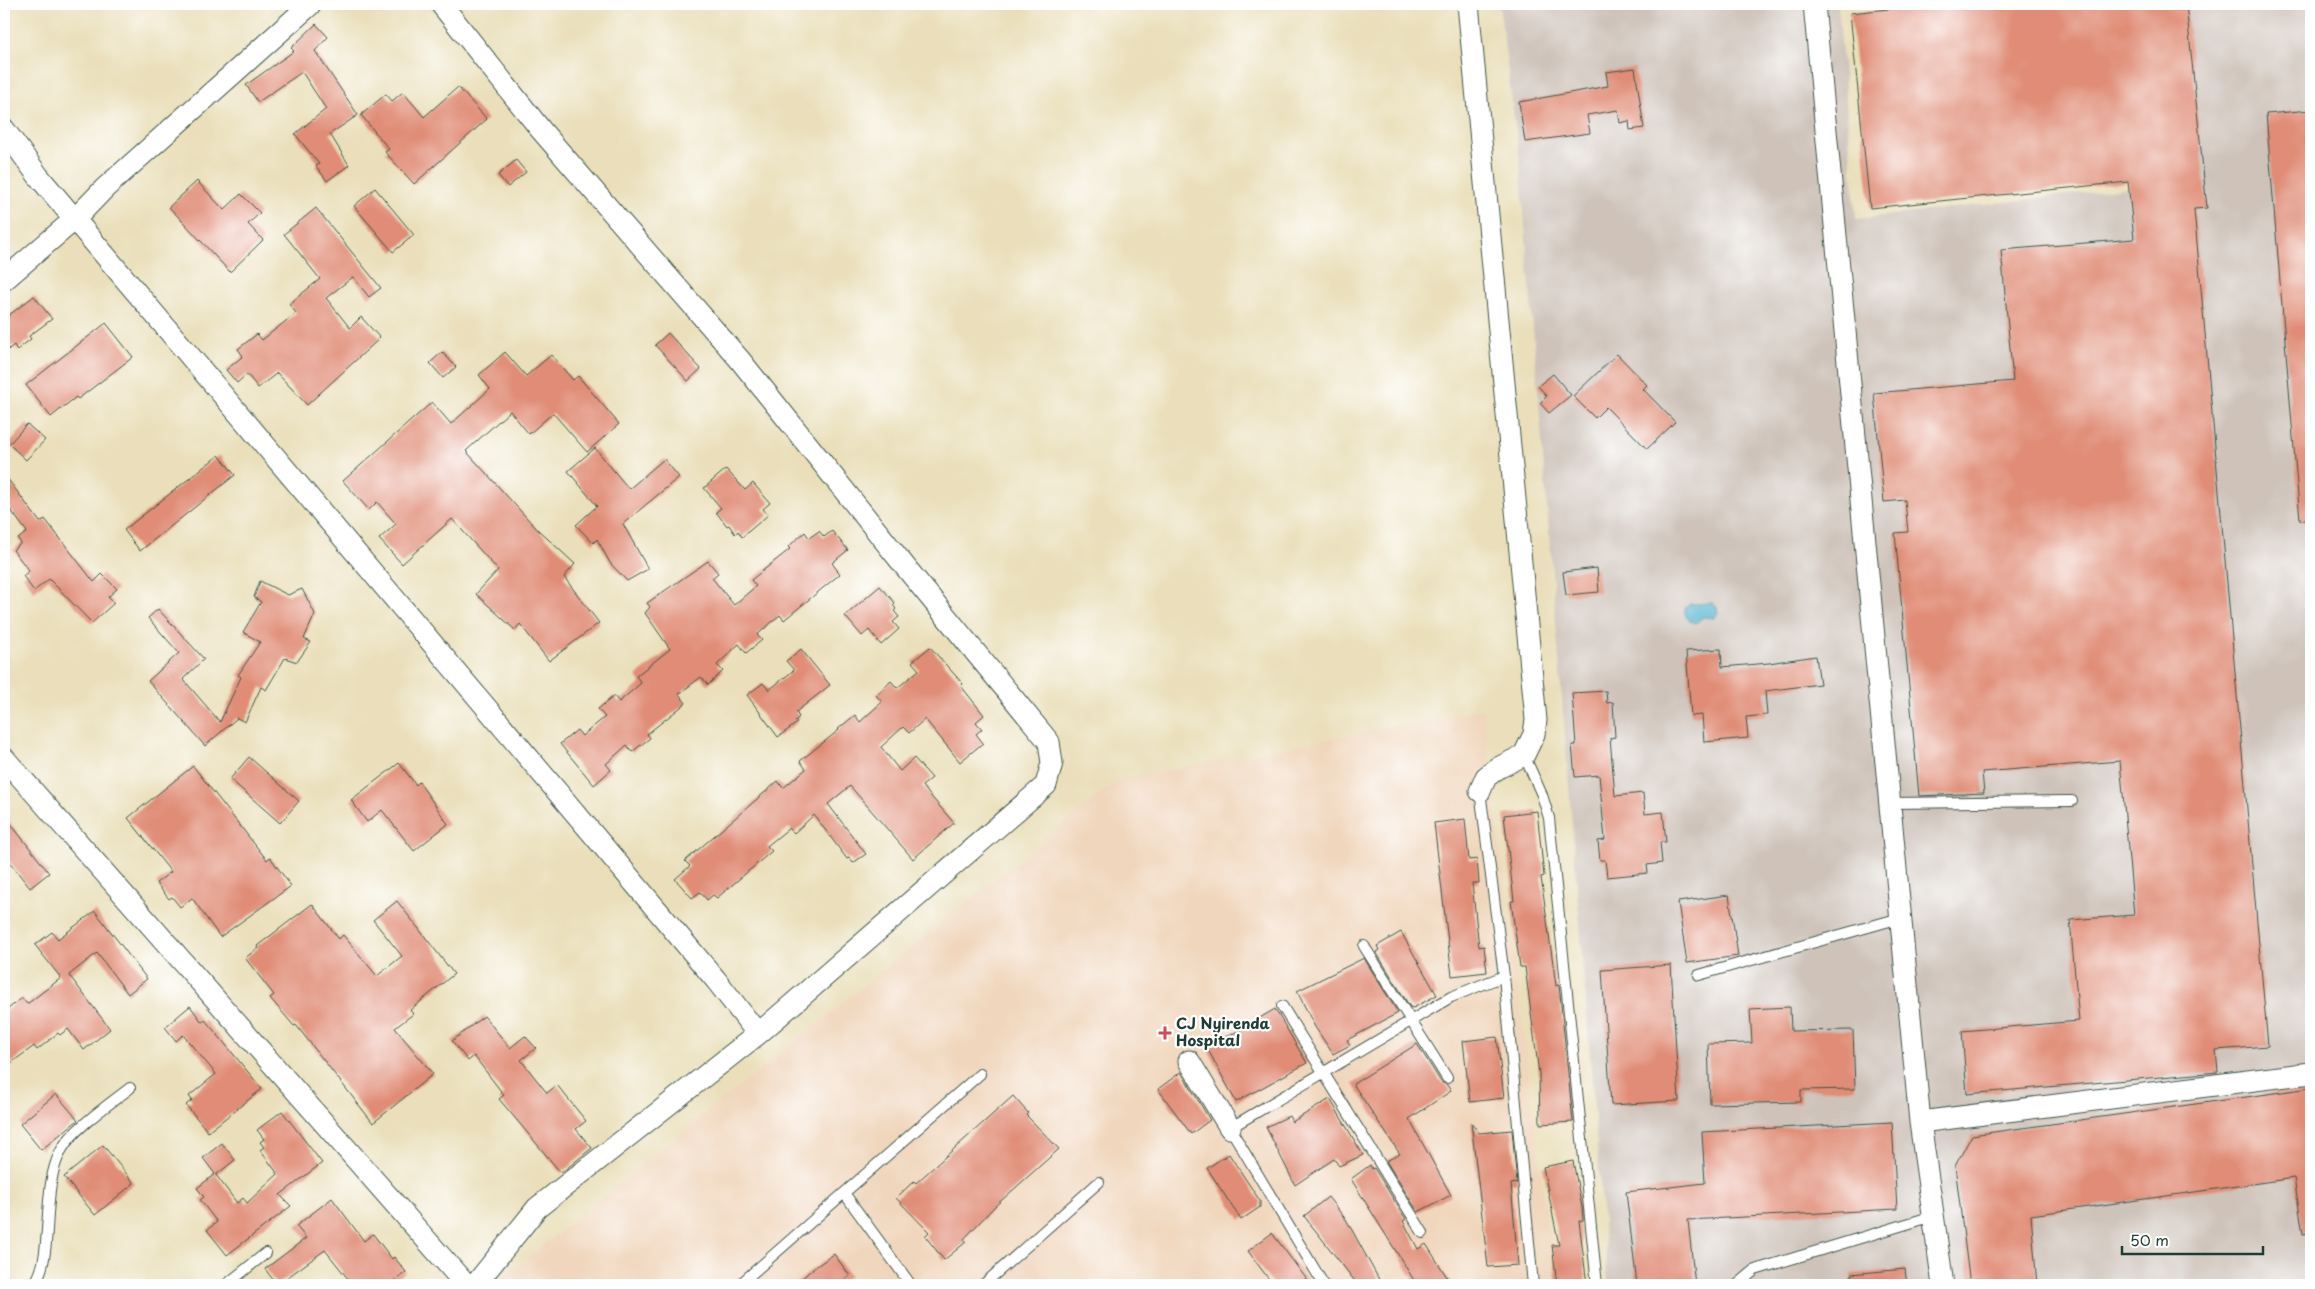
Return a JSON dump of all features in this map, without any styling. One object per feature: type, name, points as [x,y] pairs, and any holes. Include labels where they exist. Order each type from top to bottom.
[{"type":"street","points":[[4,280],[76,218],[105,188],[311,4]]},
{"type":"street","points":[[441,4],[541,130],[740,360],[901,562],[1049,742],[1052,763],[1046,785],[758,1034],[537,1208],[475,1285]]},
{"type":"street","points":[[1468,4],[1536,720],[1534,734],[1524,755],[1498,768],[1486,778],[1480,791]]},
{"type":"street","points":[[1814,4],[1920,1122],[1943,1285]]},
{"type":"street","points":[[4,129],[39,177],[76,218],[716,980],[758,1034]]},
{"type":"street","points":[[4,758],[466,1285]]},
{"type":"street","points":[[1188,1061],[1230,1128]]},
{"type":"street","points":[[1920,1122],[2311,1073]]},
{"type":"lane","points":[[1524,755],[1550,818],[1597,1285]]},
{"type":"lane","points":[[1480,791],[1504,976],[1532,1285]]},
{"type":"lane","points":[[1890,803],[2072,801]]},
{"type":"lane","points":[[1699,975],[1900,918]]},
{"type":"lane","points":[[1364,946],[1447,1078]]},
{"type":"lane","points":[[1324,1285],[1230,1128],[1410,1020],[1465,990],[1504,976]]},
{"type":"lane","points":[[1282,1006],[1422,1233]]},
{"type":"lane","points":[[739,1285],[980,1074]]},
{"type":"lane","points":[[33,1285],[39,1278],[44,1261],[46,1210],[51,1174],[62,1148],[88,1121],[130,1088]]},
{"type":"lane","points":[[983,1285],[1099,1182]]},
{"type":"lane","points":[[844,1193],[911,1285]]},
{"type":"lane","points":[[1737,1285],[1755,1270],[1933,1216]]},
{"type":"lane","points":[[228,1285],[266,1253]]},
{"type":"shaded area","points":[[1499,4],[1838,4],[1856,219],[2179,182],[2175,4],[2311,4],[2311,1285],[1608,1285],[1520,163]]},
{"type":"shaded area","name":"CJ Nyirenda Hospital","points":[[1483,709],[1555,1285],[494,1285],[1118,780]]},
{"type":"water","points":[[1712,603],[1717,607],[1718,613],[1714,618],[1703,617],[1696,623],[1690,621],[1686,616],[1685,608],[1690,604]]},
{"type":"building","points":[[1889,4],[2186,4],[2207,208],[2194,209],[2268,1046],[2216,1050],[2218,1072],[1967,1094],[1962,1031],[2079,1021],[2070,920],[2134,915],[2120,761],[1982,772],[1984,793],[1919,796],[1895,533],[1908,532],[1905,500],[1884,502],[1874,393],[2013,381],[2001,250],[2134,239],[2128,182],[1870,208],[1850,13],[1889,9]]},
{"type":"building","points":[[316,24],[328,37],[315,51],[358,115],[330,134],[349,165],[327,181],[316,166],[319,164],[295,134],[326,109],[302,72],[258,102],[246,85],[294,51],[291,48]]},
{"type":"building","points":[[1635,68],[1644,128],[1630,130],[1629,121],[1620,123],[1618,110],[1587,115],[1590,133],[1525,142],[1519,102],[1608,86],[1606,72]]},
{"type":"building","points":[[458,87],[487,119],[414,184],[385,152],[389,149],[361,115],[386,94],[392,101],[403,92],[424,117]]},
{"type":"building","points":[[2311,110],[2311,520],[2300,520],[2266,114]]},
{"type":"building","points":[[516,160],[526,172],[508,187],[498,175]]},
{"type":"building","points":[[197,181],[224,210],[241,194],[260,213],[248,224],[263,240],[230,272],[169,207]]},
{"type":"building","points":[[375,188],[414,235],[393,252],[354,206]]},
{"type":"building","points":[[316,208],[381,288],[369,297],[353,277],[326,298],[350,328],[361,317],[380,338],[307,405],[277,373],[258,388],[247,374],[237,383],[226,370],[243,356],[238,349],[257,334],[262,340],[296,313],[289,304],[320,279],[284,234]]},
{"type":"building","points":[[34,296],[52,319],[29,336],[31,339],[17,350],[14,345],[4,353],[4,319]]},
{"type":"building","points":[[106,323],[133,357],[51,417],[26,385]]},
{"type":"building","points":[[668,333],[701,369],[688,381],[655,345]]},
{"type":"building","points":[[442,352],[456,367],[443,378],[430,363]]},
{"type":"building","points":[[505,352],[526,376],[551,355],[573,380],[578,376],[619,424],[587,452],[553,413],[529,434],[510,411],[466,451],[536,528],[575,564],[564,577],[599,623],[549,661],[520,624],[515,630],[476,594],[498,570],[452,519],[402,564],[379,539],[396,524],[377,502],[369,510],[343,481],[432,402],[451,424],[490,389],[479,375]]},
{"type":"building","points":[[1617,354],[1647,385],[1643,389],[1675,422],[1647,449],[1606,407],[1595,418],[1573,396]]},
{"type":"building","points":[[1553,374],[1571,395],[1549,413],[1540,403],[1547,396],[1538,386]]},
{"type":"building","points":[[27,424],[45,440],[26,460],[9,444]]},
{"type":"building","points":[[595,448],[629,489],[664,459],[679,477],[623,524],[648,569],[627,581],[610,563],[597,539],[593,543],[576,525],[597,506],[568,471]]},
{"type":"building","points":[[219,455],[235,475],[140,551],[124,530]]},
{"type":"building","points":[[726,469],[745,490],[753,483],[770,503],[763,509],[768,515],[742,537],[738,531],[735,534],[716,512],[721,508],[704,488]]},
{"type":"building","points":[[4,474],[40,522],[45,519],[94,582],[102,574],[117,589],[108,597],[114,603],[92,623],[49,579],[34,591],[23,576],[29,571],[13,550],[21,543],[18,539],[27,532],[4,501]]},
{"type":"building","points":[[819,531],[824,537],[832,531],[848,550],[832,563],[840,574],[784,620],[780,615],[757,635],[762,640],[746,653],[739,644],[717,665],[723,671],[708,685],[701,677],[679,694],[686,703],[647,734],[650,738],[632,752],[627,745],[606,764],[611,770],[594,785],[560,744],[577,730],[582,736],[605,717],[598,709],[614,696],[619,702],[641,683],[636,676],[670,649],[645,613],[650,607],[647,603],[708,561],[718,573],[712,578],[734,605],[756,586],[751,580],[790,549],[788,547],[805,532],[809,538]]},
{"type":"building","points":[[1597,568],[1599,592],[1566,595],[1563,572]]},
{"type":"building","points":[[260,581],[288,595],[302,589],[315,614],[304,639],[311,642],[297,662],[285,658],[266,690],[261,687],[245,722],[237,718],[205,746],[148,681],[179,653],[148,618],[158,609],[204,659],[183,679],[220,722],[241,677],[238,675],[260,642],[243,632],[261,602],[254,597]]},
{"type":"building","points":[[880,586],[895,603],[893,605],[896,609],[894,611],[899,617],[893,622],[899,629],[881,645],[869,630],[862,636],[845,616]]},
{"type":"building","points":[[930,647],[963,684],[961,686],[984,715],[976,722],[982,729],[976,734],[983,743],[960,762],[925,719],[909,733],[903,727],[881,747],[900,771],[914,758],[932,778],[922,786],[954,823],[913,859],[850,786],[828,804],[866,854],[853,863],[849,858],[847,859],[814,815],[794,833],[789,828],[767,846],[772,851],[717,898],[713,895],[707,900],[700,892],[692,898],[675,879],[690,866],[685,861],[778,781],[783,788],[806,769],[800,761],[855,715],[860,722],[882,702],[876,695],[891,681],[897,688],[919,670],[912,662]]},
{"type":"building","points":[[801,649],[830,685],[796,712],[799,717],[795,721],[797,723],[778,737],[747,695],[763,683],[769,690],[794,670],[786,661]]},
{"type":"building","points":[[1721,649],[1722,667],[1816,656],[1820,684],[1765,691],[1767,715],[1746,717],[1748,738],[1704,742],[1702,715],[1691,716],[1686,651]]},
{"type":"building","points":[[1606,691],[1607,703],[1613,702],[1615,737],[1610,738],[1615,796],[1643,793],[1645,814],[1663,812],[1666,842],[1660,842],[1662,863],[1647,865],[1648,873],[1607,877],[1605,860],[1600,860],[1598,841],[1605,840],[1599,775],[1575,777],[1572,745],[1576,745],[1572,693]]},
{"type":"building","points":[[249,757],[299,801],[280,823],[230,779]]},
{"type":"building","points":[[399,763],[416,785],[419,782],[448,824],[414,851],[382,810],[367,822],[351,800]]},
{"type":"building","points":[[193,766],[267,860],[270,857],[291,886],[220,937],[192,898],[180,907],[172,897],[169,899],[156,883],[171,872],[128,818]]},
{"type":"building","points":[[1537,811],[1544,876],[1541,877],[1556,986],[1559,985],[1573,1122],[1540,1124],[1539,1074],[1525,967],[1520,967],[1511,901],[1514,901],[1504,815]]},
{"type":"building","points":[[4,815],[49,873],[30,888],[4,855]]},
{"type":"building","points":[[1465,819],[1469,860],[1477,859],[1479,883],[1472,883],[1479,947],[1484,946],[1487,972],[1452,976],[1434,823]]},
{"type":"building","points":[[1729,895],[1738,956],[1687,963],[1678,902]]},
{"type":"building","points":[[397,901],[454,974],[410,1010],[413,1014],[395,1028],[433,1074],[373,1123],[296,1025],[294,1026],[270,998],[274,995],[245,958],[258,948],[257,946],[312,904],[339,939],[343,935],[377,976],[402,956],[373,920]]},
{"type":"building","points":[[95,911],[147,979],[128,994],[97,953],[69,975],[110,1029],[84,1050],[68,1029],[60,1035],[58,1033],[37,1050],[34,1046],[11,1063],[4,1054],[4,1012],[22,998],[27,1004],[61,978],[35,945],[52,932],[58,939]]},
{"type":"building","points":[[1401,932],[1437,995],[1413,1008],[1410,1007],[1376,952],[1379,950],[1377,946]]},
{"type":"building","points":[[1364,958],[1398,1013],[1347,1040],[1350,1045],[1333,1054],[1315,1027],[1297,991]]},
{"type":"building","points":[[1671,965],[1679,1101],[1611,1105],[1602,970]]},
{"type":"building","points":[[190,1006],[202,1022],[205,1020],[262,1089],[208,1132],[186,1105],[192,1100],[189,1096],[216,1074],[183,1035],[176,1041],[165,1027]]},
{"type":"building","points":[[1790,1007],[1791,1031],[1853,1030],[1855,1089],[1801,1090],[1801,1102],[1710,1104],[1708,1044],[1752,1043],[1750,1009]]},
{"type":"building","points":[[1275,1009],[1307,1063],[1236,1102],[1206,1046],[1236,1032]]},
{"type":"building","points":[[484,1016],[510,1048],[525,1036],[536,1048],[521,1060],[547,1093],[557,1085],[586,1121],[576,1129],[592,1148],[561,1173],[499,1099],[504,1095],[474,1056],[468,1061],[452,1041]]},
{"type":"building","points":[[1497,1037],[1504,1098],[1470,1102],[1463,1041]]},
{"type":"building","points":[[1417,1044],[1441,1082],[1447,1085],[1451,1091],[1409,1119],[1451,1195],[1418,1212],[1386,1161],[1400,1154],[1353,1084]]},
{"type":"building","points":[[1181,1072],[1210,1120],[1191,1134],[1158,1089]]},
{"type":"building","points":[[2311,1088],[2311,1233],[2303,1234],[2294,1178],[2031,1215],[2037,1285],[1970,1285],[1955,1166],[1972,1135]]},
{"type":"building","points":[[56,1094],[78,1120],[41,1150],[20,1124]]},
{"type":"building","points":[[1013,1096],[1028,1113],[1026,1115],[1059,1149],[994,1207],[964,1239],[966,1242],[944,1260],[925,1236],[929,1232],[896,1198],[914,1181],[916,1183]]},
{"type":"building","points":[[1330,1099],[1363,1155],[1339,1166],[1334,1159],[1295,1185],[1266,1127],[1289,1116],[1292,1122]]},
{"type":"building","points":[[282,1111],[322,1163],[280,1195],[291,1206],[227,1255],[207,1230],[217,1222],[200,1200],[204,1197],[197,1188],[215,1174],[203,1158],[222,1143],[235,1160],[216,1175],[237,1203],[243,1198],[247,1203],[278,1174],[260,1150],[264,1147],[260,1142],[264,1139],[257,1130]]},
{"type":"building","points":[[1471,1122],[1479,1133],[1512,1130],[1517,1183],[1511,1184],[1518,1265],[1488,1267]]},
{"type":"building","points":[[1892,1122],[1897,1209],[1688,1220],[1695,1285],[1637,1285],[1626,1192],[1705,1183],[1702,1132]]},
{"type":"building","points":[[103,1145],[134,1183],[95,1215],[64,1177]]},
{"type":"building","points":[[1229,1154],[1260,1201],[1260,1207],[1241,1220],[1207,1168]]},
{"type":"building","points":[[1573,1161],[1582,1208],[1583,1220],[1579,1221],[1587,1285],[1557,1285],[1552,1245],[1559,1245],[1543,1167]]},
{"type":"building","points":[[1370,1165],[1372,1169],[1374,1168],[1406,1219],[1403,1221],[1418,1249],[1426,1244],[1452,1285],[1417,1285],[1351,1179]]},
{"type":"building","points":[[1328,1197],[1347,1221],[1382,1285],[1358,1285],[1304,1216]]},
{"type":"building","points":[[332,1198],[364,1241],[373,1234],[392,1259],[394,1257],[406,1272],[389,1285],[353,1285],[325,1250],[277,1285],[265,1269],[306,1238],[296,1226]]},
{"type":"building","points":[[1272,1233],[1311,1285],[1273,1285],[1248,1251]]},
{"type":"building","points":[[834,1254],[850,1276],[836,1285],[795,1285],[811,1270]]},
{"type":"building","points":[[1905,1269],[1907,1285],[1852,1285],[1851,1274]]},
{"type":"place","name":"CJ Nyirenda Hospital","points":[[1165,1033]]}]
